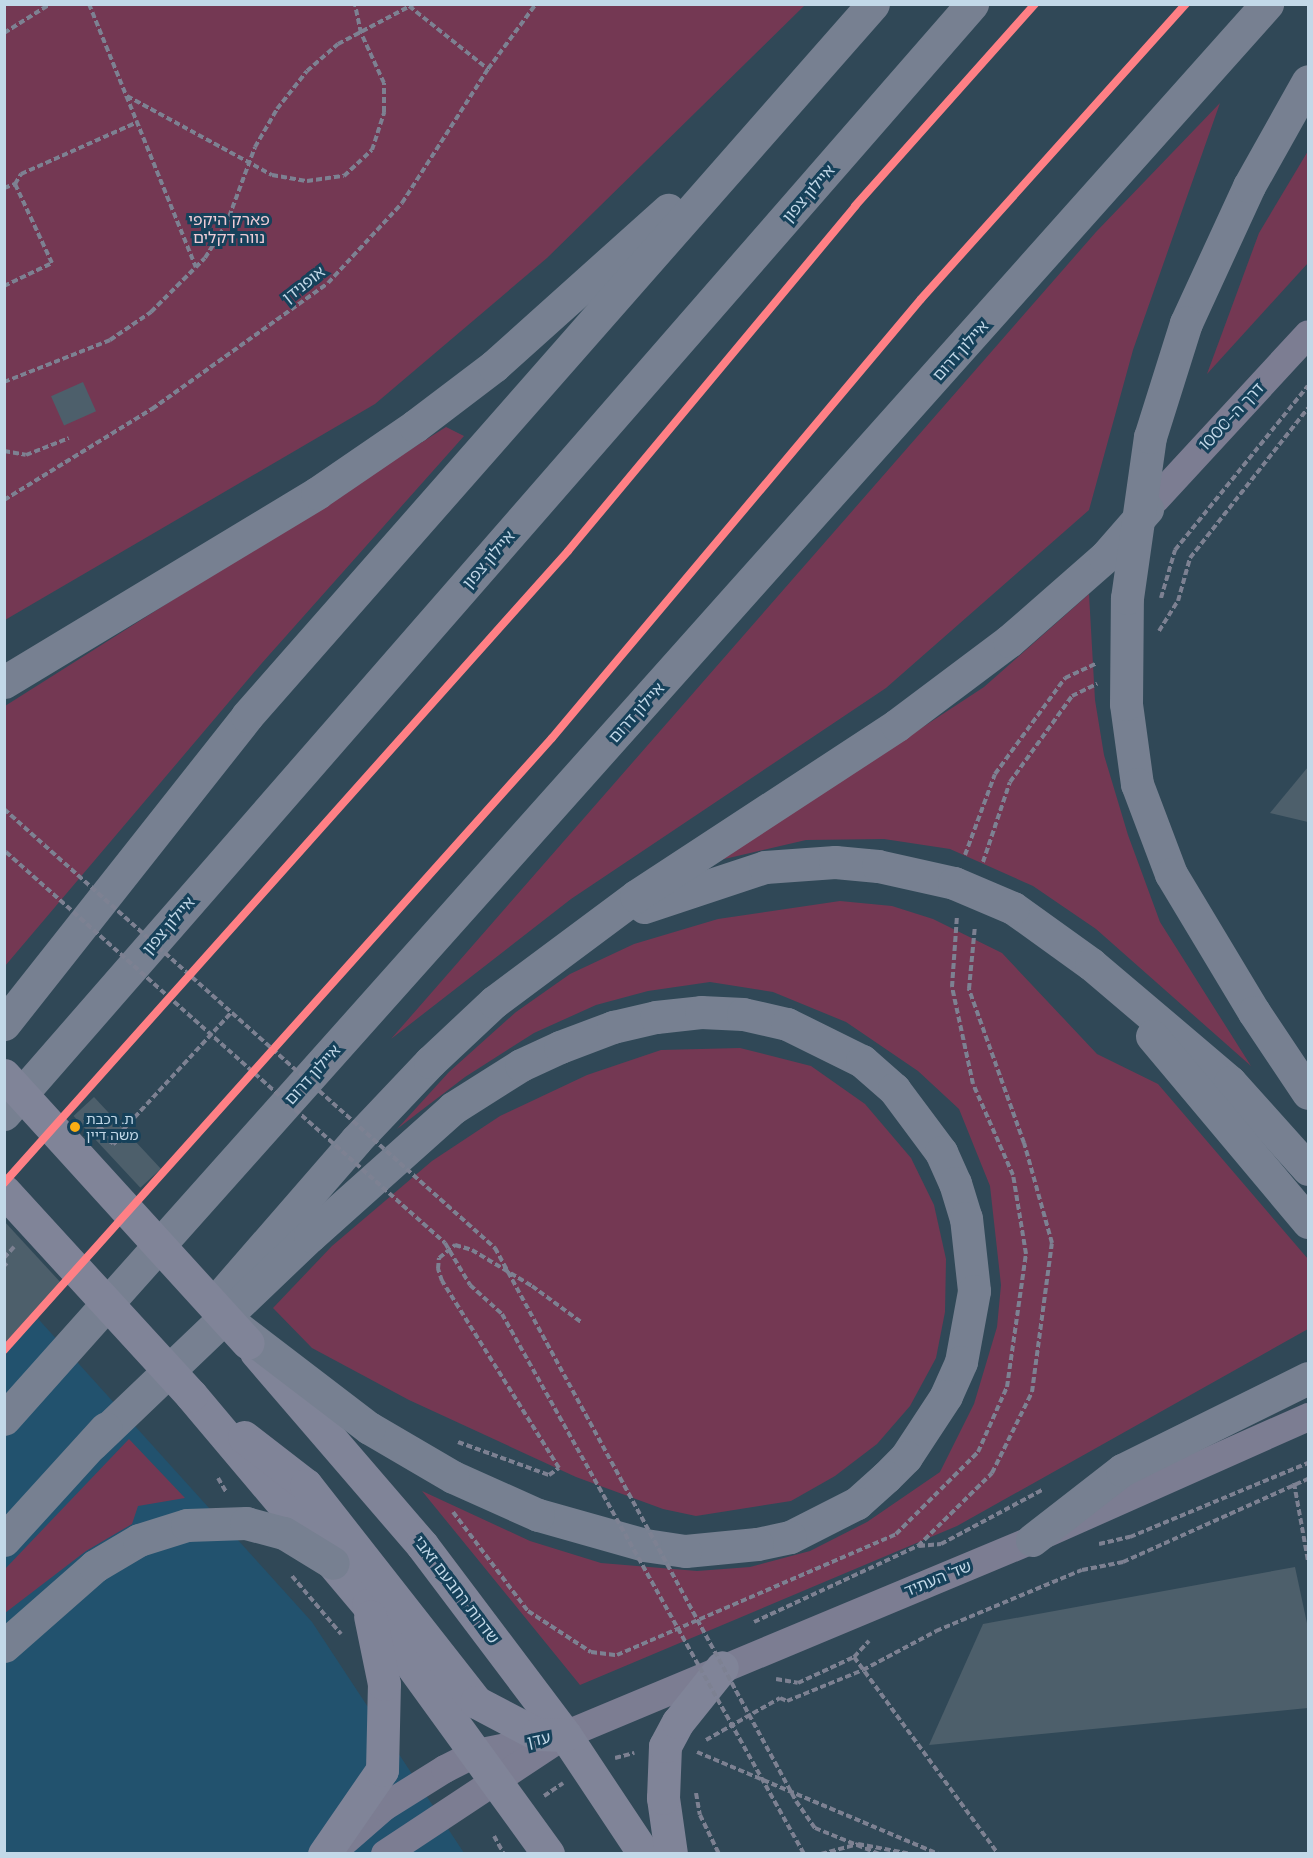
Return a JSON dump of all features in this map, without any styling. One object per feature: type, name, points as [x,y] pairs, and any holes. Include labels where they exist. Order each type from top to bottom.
[{"type":"highway","points":[[4,682],[317,492],[495,366],[643,236],[864,4]]},
{"type":"highway","points":[[4,1024],[247,716],[873,4]]},
{"type":"highway","name":"איילון צפון","points":[[4,1114],[972,4]]},
{"type":"highway","name":"איילון דרום","points":[[4,1419],[1267,4]]},
{"type":"highway","points":[[1308,81],[1249,186],[1186,323],[1150,437],[1127,598],[1117,692],[1137,784],[1171,874],[1254,1012],[1308,1093]]},
{"type":"highway","points":[[4,1540],[92,1444],[356,1140],[430,1062],[494,1002],[593,928],[897,725],[1009,641],[1105,557],[1156,499]]},
{"type":"highway","points":[[4,675],[39,661]]},
{"type":"highway","points":[[593,928],[695,887],[765,867],[835,862],[878,866],[954,883],[1013,908],[1091,964],[1230,1082],[1308,1169]]},
{"type":"highway","points":[[1091,964],[1308,1222]]},
{"type":"highway","points":[[92,1444],[310,1236],[453,1108],[521,1065],[560,1047],[656,1017],[701,1012],[742,1014],[787,1024],[862,1061],[894,1089],[940,1152],[966,1218],[971,1254],[974,1291],[961,1362],[930,1424],[906,1457],[857,1503],[824,1523],[790,1537],[726,1549],[685,1551],[645,1545],[538,1515],[495,1498],[411,1455],[369,1428],[242,1334]]},
{"type":"highway","points":[[1032,1540],[1122,1470],[1308,1378]]},
{"type":"highway","points":[[4,1646],[95,1566],[139,1540],[186,1525],[246,1522],[284,1533],[333,1563]]},
{"type":"main road","name":"שדרות רחבעם זאבי","points":[[4,1075],[242,1334],[422,1545],[565,1735],[644,1854]]},
{"type":"main road","points":[[4,1191],[191,1395],[368,1605],[498,1780],[548,1854]]},
{"type":"main road","points":[[191,1395],[306,1485],[476,1702],[537,1734],[565,1735]]},
{"type":"main road","points":[[324,1854],[382,1770],[384,1684],[368,1605]]},
{"type":"main road","points":[[671,1854],[663,1798],[665,1746],[714,1651]]},
{"type":"street","name":"דרך ה-1000","points":[[1156,499],[1308,334]]},
{"type":"street","name":"שד' העתיד","points":[[565,1735],[714,1651],[1032,1540],[1308,1417]]},
{"type":"street","points":[[1244,1446],[1308,1435]]},
{"type":"street","name":"עדן","points":[[331,1854],[384,1807],[477,1753],[565,1735]]},
{"type":"street","name":"עדן","points":[[385,1854],[565,1735]]},
{"type":"path","points":[[4,33],[50,4]]},
{"type":"path","points":[[89,4],[196,267]]},
{"type":"path","points":[[127,96],[272,175],[326,180],[352,171],[372,150],[384,112],[384,83],[361,33],[355,4]]},
{"type":"path","name":"אופנידן","points":[[4,500],[162,403],[328,283],[402,203],[489,69],[536,4]]},
{"type":"path","points":[[4,382],[110,339],[151,312],[196,267],[226,225],[249,164],[277,109],[307,71],[338,44],[412,5],[489,69]]},
{"type":"path","points":[[4,188],[15,184],[21,174],[138,122]]},
{"type":"path","points":[[4,286],[52,263],[15,184]]},
{"type":"path","points":[[1155,638],[1178,601],[1190,558],[1308,408]]},
{"type":"path","points":[[4,451],[26,455],[69,438]]},
{"type":"path","points":[[982,870],[985,849],[1010,782],[1072,696],[1117,692]]},
{"type":"path","points":[[4,809],[495,1248],[796,1801],[815,1828],[879,1854]]},
{"type":"path","points":[[5,851],[445,1243],[470,1285],[502,1314],[804,1854]]},
{"type":"path","points":[[747,1625],[918,1546],[992,1473],[1032,1392],[1052,1243],[1024,1143],[969,989],[976,922]]},
{"type":"path","points":[[117,1145],[112,1139],[100,1127],[96,1131],[110,1144],[117,1136],[141,1111],[172,1077],[212,1035],[232,1012]]},
{"type":"path","points":[[452,1439],[549,1475],[559,1468],[442,1281],[438,1269],[439,1258],[455,1245],[472,1250],[532,1286],[581,1322]]},
{"type":"path","points":[[4,1258],[10,1251]]},
{"type":"path","points":[[1086,1547],[1130,1537],[1308,1463]]},
{"type":"path","points":[[689,1749],[780,1698],[787,1701],[863,1670],[936,1630],[1082,1570],[1123,1562],[1294,1483],[1308,1479]]},
{"type":"path","points":[[1294,1483],[1308,1561]]},
{"type":"path","points":[[766,1684],[776,1679],[798,1683],[854,1657],[871,1639]]},
{"type":"path","points":[[683,1655],[693,1650]]},
{"type":"path","points":[[854,1657],[998,1854]]},
{"type":"path","points":[[735,1699],[746,1694]]},
{"type":"path","points":[[715,1708],[725,1703]]},
{"type":"path","points":[[689,1749],[691,1760]]},
{"type":"path","points":[[689,1749],[939,1854]]},
{"type":"path","points":[[695,1782],[700,1815],[719,1854]]},
{"type":"path","points":[[821,1854],[858,1844],[911,1854]]},
{"type":"shaded area","points":[[4,1281],[312,1622],[464,1853],[5,1853]]},
{"type":"green space","name":"פארק היקפי נווה דקלים","points":[[5,5],[805,5],[547,258],[375,404],[5,620]]},
{"type":"green space","points":[[1220,103],[1133,350],[1089,510],[886,688],[571,899],[391,1039],[1096,232]]},
{"type":"green space","points":[[1308,151],[1308,263],[1207,374],[1259,233]]},
{"type":"green space","points":[[446,427],[464,436],[262,663],[5,966],[5,706]]},
{"type":"green space","points":[[1089,594],[1095,700],[1104,755],[1128,835],[1160,922],[1251,1066],[1096,929],[1033,886],[950,849],[884,839],[806,840],[720,860],[984,687]]},
{"type":"green space","points":[[840,901],[892,906],[933,919],[1002,953],[1097,1054],[1158,1084],[1308,1259],[1308,1329],[957,1526],[580,1685],[422,1491],[530,1541],[601,1563],[697,1571],[750,1567],[810,1551],[867,1522],[940,1472],[974,1404],[997,1327],[1001,1285],[990,1186],[959,1109],[918,1071],[846,1022],[773,992],[710,982],[648,991],[596,1005],[534,1033],[465,1077],[397,1129],[449,1072],[516,1012],[570,974],[634,944],[718,919]]},
{"type":"green space","points":[[740,1048],[811,1066],[865,1104],[911,1158],[934,1205],[946,1259],[945,1312],[936,1358],[910,1406],[877,1444],[835,1476],[791,1501],[696,1516],[663,1509],[576,1477],[409,1400],[312,1348],[273,1308],[332,1246],[432,1161],[500,1116],[587,1075],[661,1050]]},
{"type":"green space","points":[[129,1439],[185,1498],[138,1506],[132,1524],[86,1551],[5,1613],[5,1569]]},
{"type":"building","points":[[83,382],[96,411],[64,425],[51,396]]},
{"type":"building","points":[[1308,767],[1308,822],[1270,813]]},
{"type":"building","points":[[94,1097],[161,1169],[140,1188],[74,1116]]},
{"type":"building","points":[[4,1221],[62,1284],[4,1347]]},
{"type":"building","points":[[1295,1567],[1308,1628],[1308,1708],[929,1745],[983,1624]]},
{"type":"transit line","points":[[4,1183],[568,551],[855,206],[1035,4]]},
{"type":"transit line","points":[[4,1350],[552,738],[921,299],[1186,4]]},
{"type":"place","name":"ת. רכבת משה דיין","points":[[75,1127]]}]
